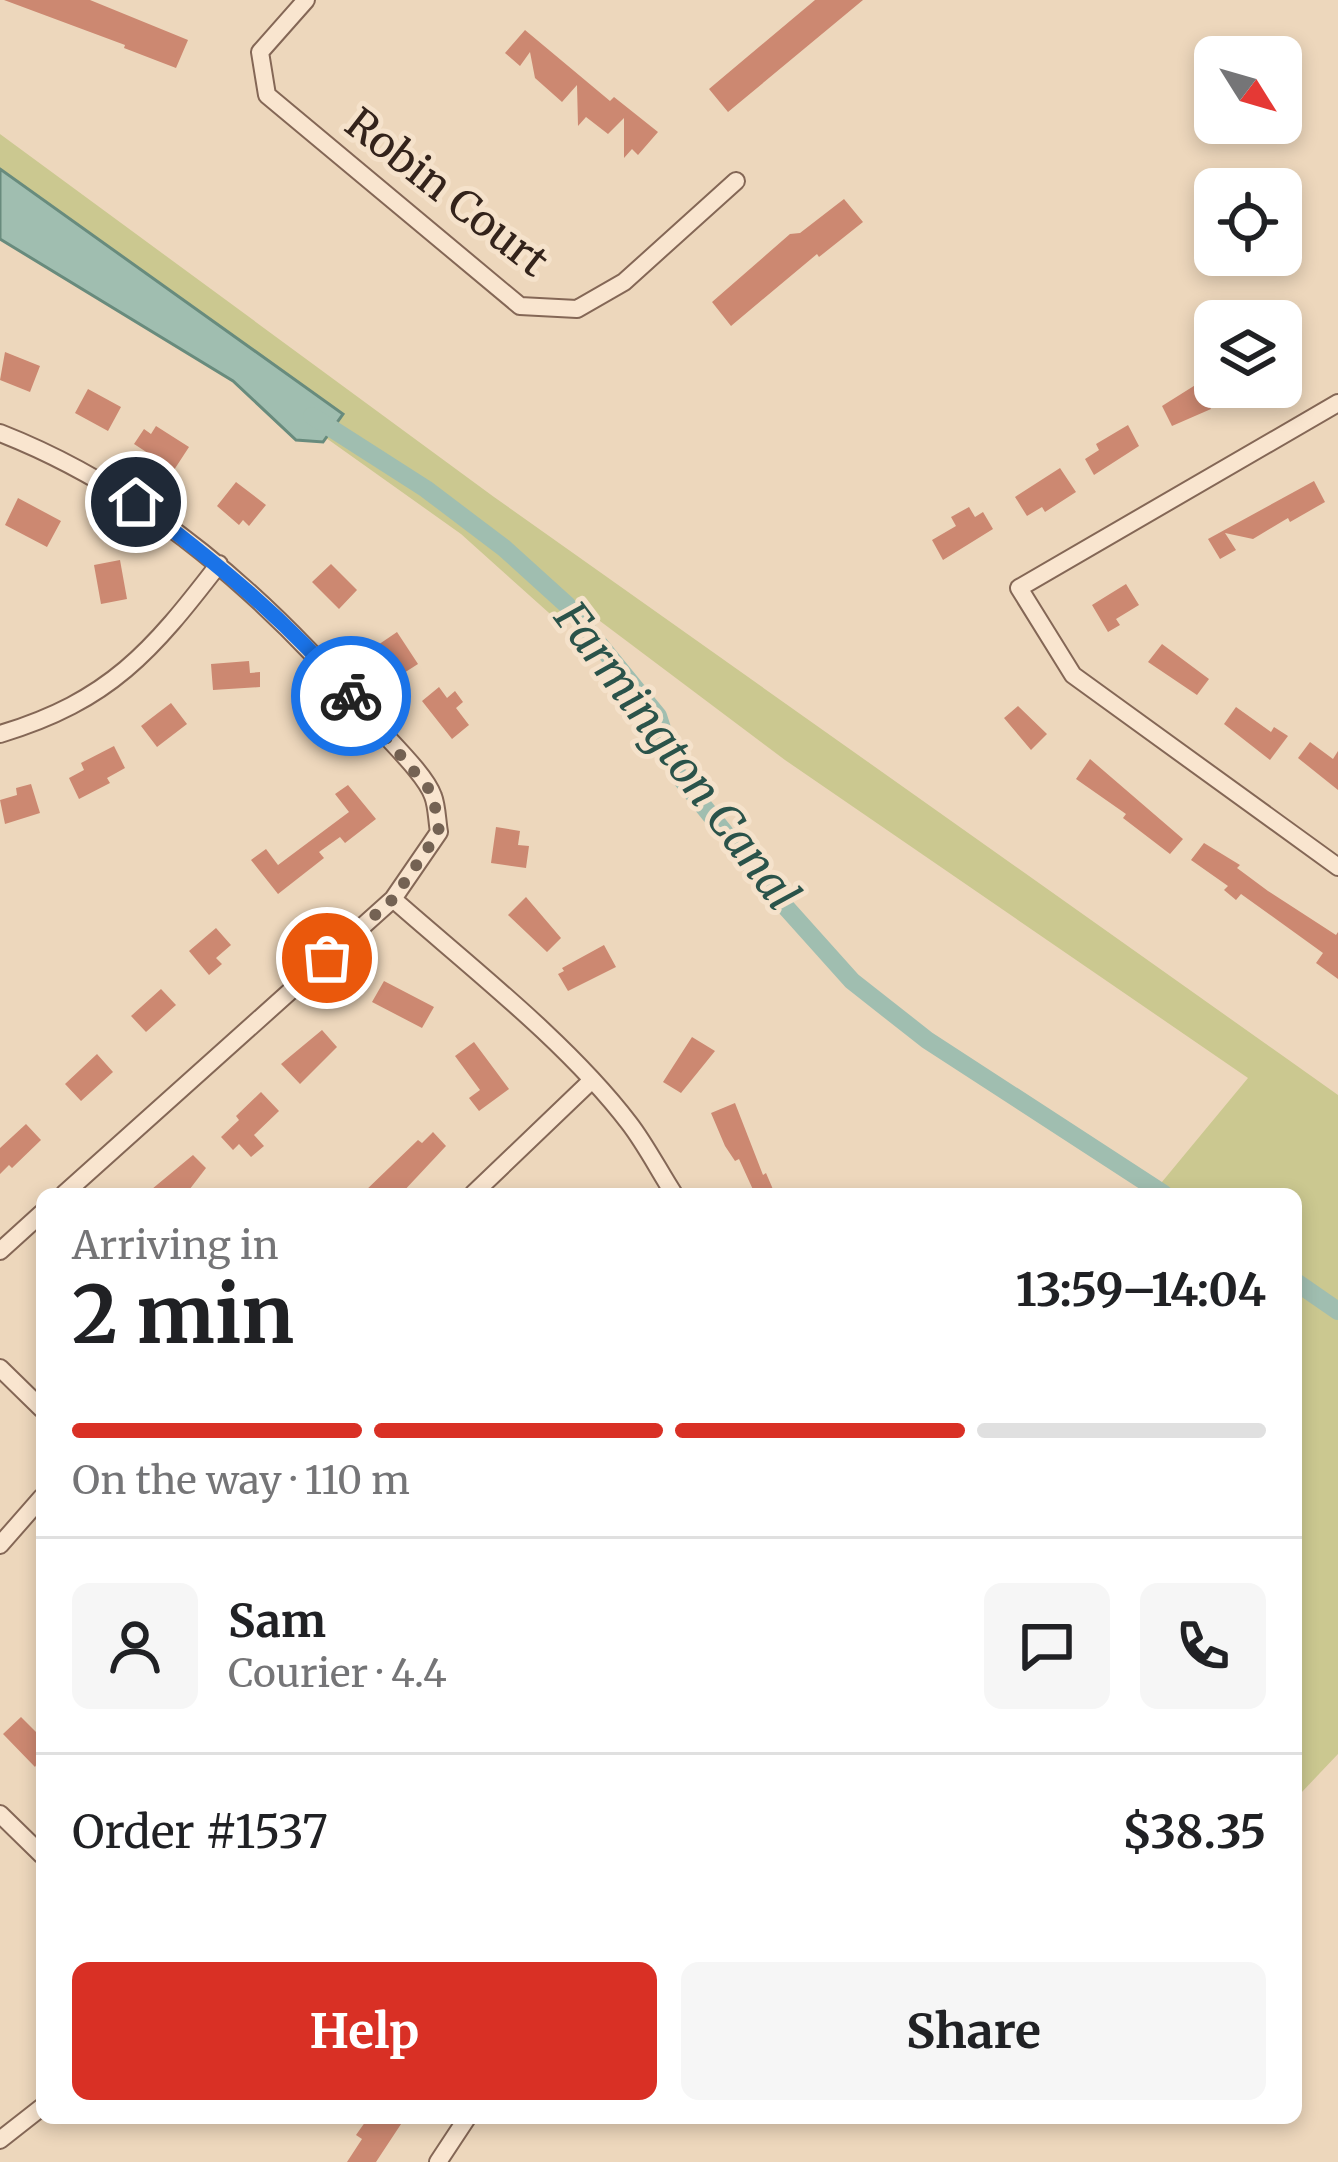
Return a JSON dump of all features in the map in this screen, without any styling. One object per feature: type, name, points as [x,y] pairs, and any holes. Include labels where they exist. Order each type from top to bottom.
[{"type":"street","name":"Robin Court","points":[[306,0],[260,52],[267,95],[520,305],[577,309],[624,282],[736,181]]},
{"type":"street","points":[[1338,404],[1019,589],[1073,675],[1338,867]]},
{"type":"street","points":[[0,433],[136,502],[219,564],[315,653],[433,794],[439,832],[393,899],[71,1188]]},
{"type":"street","points":[[0,734],[36,724],[102,689],[157,644],[219,564]]},
{"type":"street","points":[[393,899],[511,1002],[591,1082],[630,1124],[670,1188]]},
{"type":"street","points":[[478,1188],[591,1082]]},
{"type":"street","points":[[0,1251],[36,1218]]},
{"type":"street","points":[[0,1368],[36,1403]]},
{"type":"street","points":[[0,1545],[36,1504]]},
{"type":"street","points":[[0,1814],[36,1849]]},
{"type":"street","points":[[0,2140],[36,2113]]},
{"type":"street","points":[[438,2162],[463,2124]]},
{"type":"shaded area","points":[[0,134],[494,497],[1338,1095],[1338,1754],[1302,1792],[1302,1188],[1157,1188],[1248,1078],[785,760],[584,609],[558,621],[461,534],[0,206]]},
{"type":"shaded area","points":[[0,169],[343,414],[323,442],[296,440],[233,381],[0,239]]},
{"type":"building","points":[[4,0],[90,0],[188,40],[176,68]]},
{"type":"building","points":[[815,0],[863,0],[728,112],[709,89]]},
{"type":"building","points":[[525,30],[610,101],[614,97],[658,132],[638,155],[632,149],[624,158],[624,118],[608,134],[586,117],[578,126],[577,85],[562,102],[535,78],[530,52],[520,66],[505,53]]},
{"type":"building","points":[[844,199],[863,222],[731,326],[712,302],[790,234],[800,233]]},
{"type":"building","points":[[5,352],[40,366],[30,392],[0,380]]},
{"type":"building","points":[[1194,386],[1194,408],[1211,409],[1172,426],[1162,406]]},
{"type":"building","points":[[88,389],[121,407],[108,431],[75,413]]},
{"type":"building","points":[[1128,425],[1139,446],[1094,475],[1085,459],[1099,450],[1096,444]]},
{"type":"building","points":[[156,426],[189,447],[174,470],[134,444],[144,429],[151,434]]},
{"type":"building","points":[[1060,468],[1076,492],[1045,512],[1042,507],[1027,516],[1015,497]]},
{"type":"building","points":[[1314,481],[1325,502],[1253,539],[1225,533],[1236,550],[1220,559],[1208,539]]},
{"type":"building","points":[[236,482],[266,505],[249,526],[243,520],[239,525],[217,506]]},
{"type":"building","points":[[18,498],[61,521],[47,547],[5,525]]},
{"type":"building","points":[[969,507],[975,517],[983,512],[993,529],[943,560],[932,540],[956,526],[951,517]]},
{"type":"building","points":[[120,560],[127,599],[101,604],[94,565]]},
{"type":"building","points":[[331,564],[357,590],[339,609],[312,582]]},
{"type":"building","points":[[1126,584],[1139,605],[1116,619],[1120,625],[1108,632],[1092,605]]},
{"type":"building","points":[[397,632],[418,664],[396,678],[375,647]]},
{"type":"building","points":[[1162,644],[1209,679],[1197,695],[1148,662]]},
{"type":"building","points":[[249,661],[250,673],[260,672],[260,687],[213,690],[211,664]]},
{"type":"building","points":[[439,687],[447,698],[455,691],[463,702],[456,708],[469,725],[452,739],[422,701]]},
{"type":"building","points":[[171,703],[187,724],[157,747],[141,726]]},
{"type":"building","points":[[1018,706],[1047,734],[1031,750],[1004,718]]},
{"type":"building","points":[[1236,707],[1271,732],[1274,727],[1288,736],[1270,760],[1224,724]]},
{"type":"building","points":[[1310,742],[1333,759],[1338,751],[1338,790],[1298,758]]},
{"type":"building","points":[[114,746],[125,768],[107,778],[110,783],[79,799],[69,778],[84,770],[81,763]]},
{"type":"building","points":[[1090,759],[1183,839],[1170,854],[1123,818],[1126,814],[1076,779]]},
{"type":"building","points":[[31,784],[40,813],[5,824],[0,800]]},
{"type":"building","points":[[348,785],[376,819],[345,843],[340,837],[319,852],[324,858],[278,894],[251,860],[266,849],[278,865],[349,812],[335,794]]},
{"type":"building","points":[[496,827],[520,831],[518,845],[529,846],[526,868],[491,863]]},
{"type":"building","points":[[1204,843],[1240,865],[1237,868],[1268,891],[1338,932],[1338,979],[1316,963],[1323,953],[1241,894],[1236,900],[1224,890],[1228,886],[1191,860]]},
{"type":"building","points":[[526,897],[561,938],[547,952],[508,915]]},
{"type":"building","points":[[216,928],[231,945],[216,958],[222,964],[209,975],[189,951]]},
{"type":"building","points":[[604,945],[616,967],[568,991],[558,974],[562,968]]},
{"type":"building","points":[[384,981],[434,1007],[422,1028],[372,1002]]},
{"type":"building","points":[[161,989],[176,1005],[146,1032],[131,1016]]},
{"type":"building","points":[[322,1030],[337,1047],[300,1084],[281,1064]]},
{"type":"building","points":[[692,1037],[715,1051],[681,1093],[663,1082]]},
{"type":"building","points":[[474,1042],[509,1089],[479,1111],[469,1098],[480,1090],[455,1056]]},
{"type":"building","points":[[97,1054],[113,1072],[81,1101],[65,1084]]},
{"type":"building","points":[[261,1092],[279,1111],[254,1135],[264,1146],[251,1157],[239,1144],[233,1150],[221,1137]]},
{"type":"building","points":[[735,1103],[772,1188],[752,1188],[739,1159],[735,1161],[725,1146],[711,1113]]},
{"type":"building","points":[[26,1124],[41,1140],[0,1174],[0,1148]]},
{"type":"building","points":[[433,1132],[446,1146],[407,1188],[368,1188],[418,1140],[422,1143]]},
{"type":"building","points":[[193,1155],[206,1168],[191,1188],[153,1188]]},
{"type":"building","points":[[21,1717],[36,1732],[35,1767],[3,1734]]},
{"type":"building","points":[[364,2124],[401,2124],[376,2162],[347,2162],[362,2139],[356,2135]]},
{"type":"waterway","name":"Farmington Canal","points":[[312,416],[426,489],[504,548],[567,605],[658,716],[676,772],[774,894],[852,981],[927,1040],[1155,1188]]},
{"type":"waterway","name":"Farmington Canal","points":[[1302,1286],[1338,1311]]},
{"type":"way so far","points":[[327,958],[393,899],[439,832],[433,794],[351,696]]},
{"type":"route","points":[[136,502],[219,564],[315,653],[351,696]]}]
